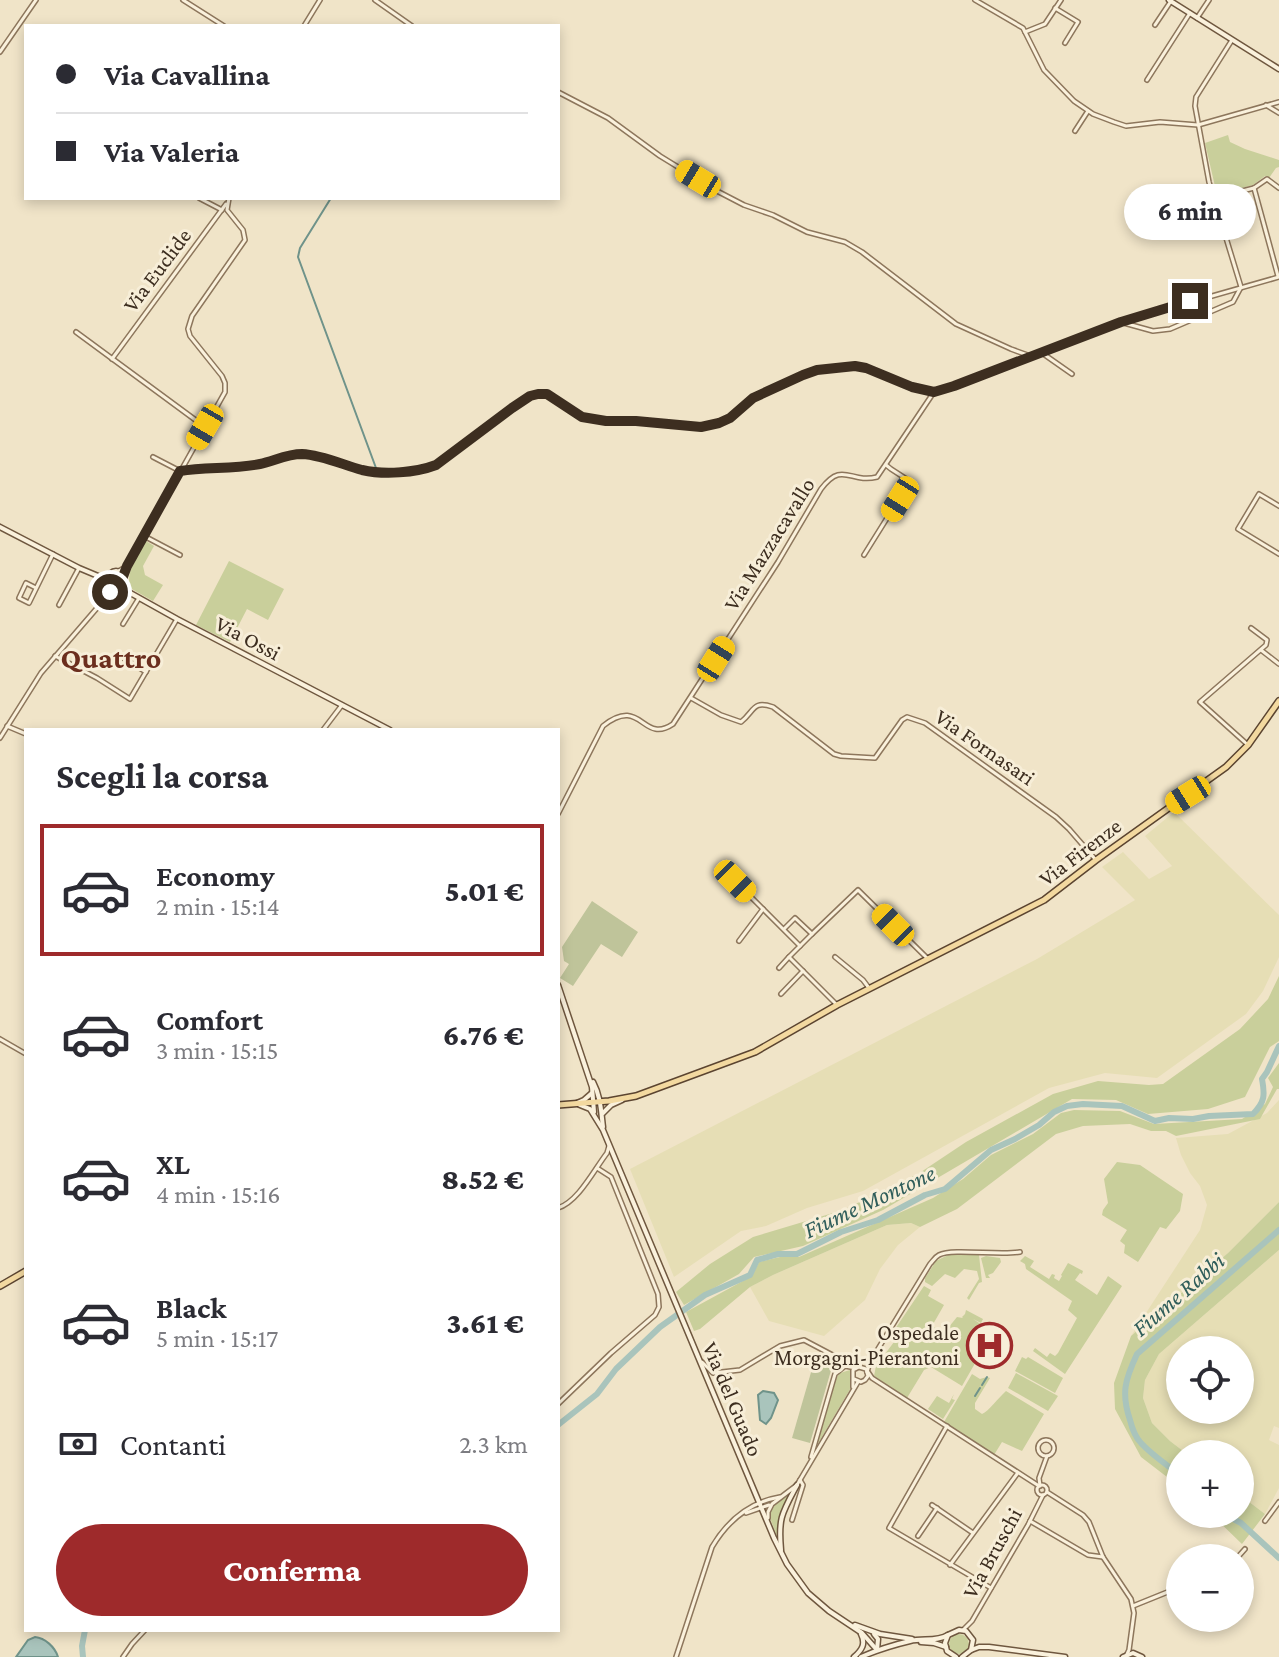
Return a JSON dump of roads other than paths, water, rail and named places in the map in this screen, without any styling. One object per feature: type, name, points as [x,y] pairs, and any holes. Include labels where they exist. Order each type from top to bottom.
[{"type":"main road","name":"Via Firenze","points":[[560,1105],[628,1098],[755,1052],[869,988],[1044,900],[1226,767],[1248,745],[1279,701]]},
{"type":"main road","points":[[0,1286],[24,1272]]},
{"type":"street","points":[[0,52],[36,0]]},
{"type":"street","points":[[183,0],[221,24]]},
{"type":"street","points":[[305,24],[320,0]]},
{"type":"street","points":[[375,0],[409,24]]},
{"type":"street","points":[[975,0],[1023,28],[1044,70],[1074,101],[1093,114],[1126,126],[1160,122],[1198,125],[1279,102]]},
{"type":"street","points":[[1025,32],[1045,24],[1061,0]]},
{"type":"street","points":[[1155,25],[1170,0],[1279,69]]},
{"type":"street","points":[[1197,18],[1209,0]]},
{"type":"street","points":[[1055,8],[1078,22],[1065,43]]},
{"type":"street","points":[[1147,80],[1190,13]]},
{"type":"street","points":[[1121,322],[1153,331],[1170,329],[1233,302],[1241,287],[1209,182],[1196,97],[1232,40]]},
{"type":"street","points":[[1041,77],[1044,70]]},
{"type":"street","points":[[560,93],[608,118],[660,156],[717,191],[807,232],[845,242],[956,324],[1033,357]]},
{"type":"street","points":[[1266,105],[1279,113]]},
{"type":"street","points":[[1075,131],[1088,111]]},
{"type":"street","points":[[1215,198],[1254,188],[1267,179],[1279,188]]},
{"type":"street","points":[[153,457],[180,471],[248,465],[302,454],[365,471],[424,469],[436,465],[512,408],[538,394],[547,394],[582,417],[701,427],[730,418],[753,398],[817,370],[855,366],[866,368],[912,387],[934,392],[1121,322],[1279,278],[1254,188]]},
{"type":"street","points":[[203,200],[222,210]]},
{"type":"street","name":"Via Euclide","points":[[112,359],[227,200]]},
{"type":"street","points":[[0,738],[41,673],[110,592],[113,583],[122,578],[225,392],[222,376],[190,336],[188,329],[192,316],[245,240],[243,230],[227,210],[228,200]]},
{"type":"street","points":[[76,332],[205,427]]},
{"type":"street","points":[[1042,353],[1072,374]]},
{"type":"street","points":[[864,555],[909,483],[886,465],[934,392]]},
{"type":"street","name":"Via Mazzacavallo","points":[[560,810],[603,726],[613,718],[625,714],[664,731],[673,724],[829,479],[843,474],[866,480],[877,477],[886,465]]},
{"type":"street","points":[[1279,506],[1259,494],[1238,529],[1279,554]]},
{"type":"street","name":"Via Ossi","points":[[0,527],[127,590],[386,728]]},
{"type":"street","points":[[144,536],[180,555]]},
{"type":"street","points":[[36,588],[26,583],[19,598],[29,603],[53,554]]},
{"type":"street","points":[[97,576],[127,566]]},
{"type":"street","points":[[59,605],[79,568]]},
{"type":"street","points":[[114,572],[122,578]]},
{"type":"street","points":[[113,583],[109,577],[114,572]]},
{"type":"street","name":"Via Ossi","points":[[122,578],[127,590]]},
{"type":"street","points":[[123,624],[139,598]]},
{"type":"street","points":[[55,656],[130,699],[177,619]]},
{"type":"street","points":[[1248,745],[1200,702],[1266,645],[1267,640],[1251,628]]},
{"type":"street","points":[[1261,650],[1279,664]]},
{"type":"street","points":[[116,654],[146,672]]},
{"type":"street","name":"Via Fornasari","points":[[691,698],[741,722],[756,705],[766,704],[834,754],[855,758],[875,758],[902,720],[907,717],[916,719],[1056,817],[1096,860]]},
{"type":"street","points":[[325,728],[342,705]]},
{"type":"street","points":[[7,726],[24,733]]},
{"type":"street","points":[[735,881],[800,946]]},
{"type":"street","points":[[779,968],[858,890],[927,958]]},
{"type":"street","points":[[739,941],[763,909]]},
{"type":"street","points":[[783,929],[795,918],[812,934]]},
{"type":"street","points":[[789,957],[837,1005]]},
{"type":"street","points":[[835,957],[869,988]]},
{"type":"street","points":[[781,994],[803,971]]},
{"type":"street","points":[[560,997],[596,1102]]},
{"type":"street","points":[[0,1039],[24,1053]]},
{"type":"street","points":[[595,1092],[610,1098],[628,1098]]},
{"type":"street","points":[[575,1103],[595,1092]]},
{"type":"street","points":[[602,1115],[611,1105],[628,1098]]},
{"type":"street","name":"Via del Guado","points":[[596,1102],[594,1114],[792,1572],[808,1593],[857,1629],[877,1650]]},
{"type":"street","name":"Via del Guado","points":[[596,1102],[602,1115],[603,1130]]},
{"type":"street","points":[[575,1103],[585,1106],[594,1114]]},
{"type":"street","points":[[560,1208],[574,1198],[609,1146]]},
{"type":"street","points":[[560,1402],[655,1315],[659,1307],[658,1294],[611,1177],[597,1168]]},
{"type":"street","points":[[855,1369],[852,1375],[856,1381],[863,1382],[930,1264],[940,1254],[1020,1252]]},
{"type":"street","points":[[700,1361],[713,1373],[740,1370],[780,1346],[804,1340],[847,1366],[868,1372],[1086,1518],[1093,1527],[1103,1557],[1133,1606],[1129,1650],[1125,1656]]},
{"type":"street","points":[[810,1460],[835,1374],[847,1366]]},
{"type":"street","points":[[782,1552],[780,1521],[783,1511],[856,1381]]},
{"type":"street","points":[[947,1426],[889,1527],[991,1588]]},
{"type":"street","points":[[1041,1490],[1040,1476],[1045,1456]]},
{"type":"street","points":[[950,1565],[1018,1473]]},
{"type":"street","points":[[676,1657],[712,1547],[719,1535],[732,1520],[761,1506],[763,1501],[780,1497],[798,1483]]},
{"type":"street","points":[[792,1520],[803,1485],[798,1483]]},
{"type":"street","points":[[754,1490],[772,1501]]},
{"type":"street","points":[[751,1509],[754,1490]]},
{"type":"street","name":"Via Bruschi","points":[[963,1630],[972,1621],[1030,1521],[1041,1490]]},
{"type":"street","points":[[768,1522],[772,1501]]},
{"type":"street","points":[[1265,1521],[1279,1502]]},
{"type":"street","points":[[918,1536],[934,1506],[973,1533]]},
{"type":"street","points":[[751,1509],[768,1522]]},
{"type":"street","points":[[1030,1521],[1088,1555],[1103,1557]]},
{"type":"street","points":[[1094,1556],[1100,1549]]},
{"type":"street","points":[[1133,1606],[1166,1593]]},
{"type":"street","name":"Via Bruschi","points":[[969,1634],[972,1621]]},
{"type":"street","points":[[850,1624],[888,1636],[918,1640]]},
{"type":"street","points":[[854,1657],[864,1643],[857,1629]]},
{"type":"street","points":[[867,1630],[878,1639],[877,1650]]},
{"type":"street","points":[[861,1657],[903,1643],[939,1639],[955,1630],[963,1630],[973,1640],[995,1647]]},
{"type":"street","points":[[123,1657],[143,1632]]},
{"type":"street","points":[[948,1635],[946,1647],[950,1654],[959,1657],[979,1647],[1065,1657]]},
{"type":"street","points":[[971,1650],[973,1640]]},
{"type":"street","points":[[1130,1642],[1142,1657]]},
{"type":"street","points":[[903,1643],[934,1643],[946,1647]]},
{"type":"street","points":[[1125,1656],[1136,1653]]},
{"type":"water","points":[[763,1391],[774,1393],[778,1400],[766,1424],[760,1420],[758,1395]]},
{"type":"water","points":[[35,1637],[49,1644],[58,1657],[16,1657],[28,1640]]},
{"type":"waterway","points":[[330,200],[300,248],[298,257],[376,468]]},
{"type":"waterway","name":"Fiume Montone","points":[[560,1423],[597,1394],[616,1369],[660,1327],[705,1295],[750,1275],[757,1260],[778,1254],[797,1254],[841,1232],[878,1220],[925,1195],[945,1189],[991,1150],[1015,1139],[1067,1106],[1122,1106],[1155,1121],[1253,1114],[1263,1098],[1262,1079],[1279,1046]]},
{"type":"waterway","name":"Fiume Rabbi","points":[[1166,1464],[1139,1441],[1127,1410],[1127,1379],[1137,1354],[1279,1230]]},
{"type":"waterway","points":[[982,1385],[987,1377]]},
{"type":"waterway","points":[[975,1396],[980,1388]]},
{"type":"waterway","name":"Fiume Rabbi","points":[[1246,1528],[1279,1558]]},
{"type":"waterway","name":"Fiume Montone","points":[[83,1657],[85,1632]]},
{"type":"place","name":"Ospedale Morgagni-Pierantoni","points":[[990,1345]]},
{"type":"district","name":"Quattro","points":[[111,657]]}]
